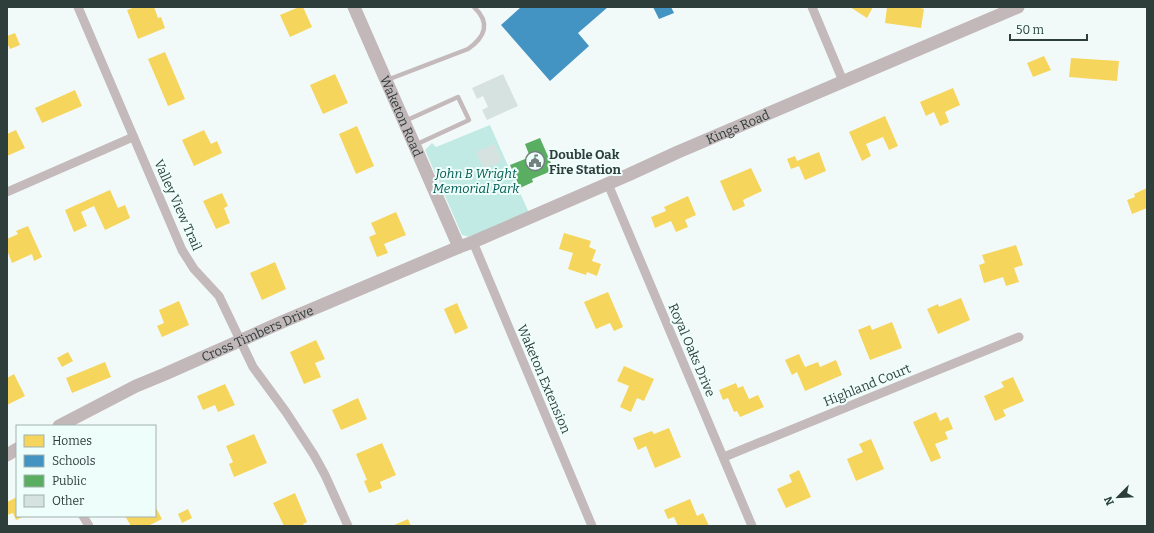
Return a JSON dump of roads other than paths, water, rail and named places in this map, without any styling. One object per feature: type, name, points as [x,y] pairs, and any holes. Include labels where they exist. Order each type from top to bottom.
[{"type":"street","name":"Valley View Trail","points":[[78,7],[182,250],[194,269],[219,296],[253,367],[286,412],[314,455],[325,475],[348,526]]},
{"type":"street","name":"Waketon Road","points":[[354,7],[459,247]]},
{"type":"street","points":[[812,7],[843,81]]},
{"type":"street","name":"Kings Road","points":[[459,247],[1018,7]]},
{"type":"street","points":[[7,192],[133,137]]},
{"type":"street","name":"Royal Oaks Drive","points":[[608,184],[752,526]]},
{"type":"street","name":"Waketon Extension","points":[[473,242],[592,526]]},
{"type":"street","name":"Cross Timbers Drive","points":[[61,425],[136,386],[459,247]]},
{"type":"street","name":"Highland Court","points":[[724,457],[1019,337]]},
{"type":"street","points":[[7,455],[16,450]]},
{"type":"street","points":[[84,517],[89,526]]},
{"type":"lane","points":[[386,81],[468,49],[478,42],[484,25],[481,14],[474,7]]},
{"type":"lane","points":[[404,122],[458,97],[469,120],[414,146]]},
{"type":"place","name":"Double Oak Fire Station","points":[[535,161]]},
{"type":"park label","name":"John B Wright Memorial Park","points":[[476,180]]}]
